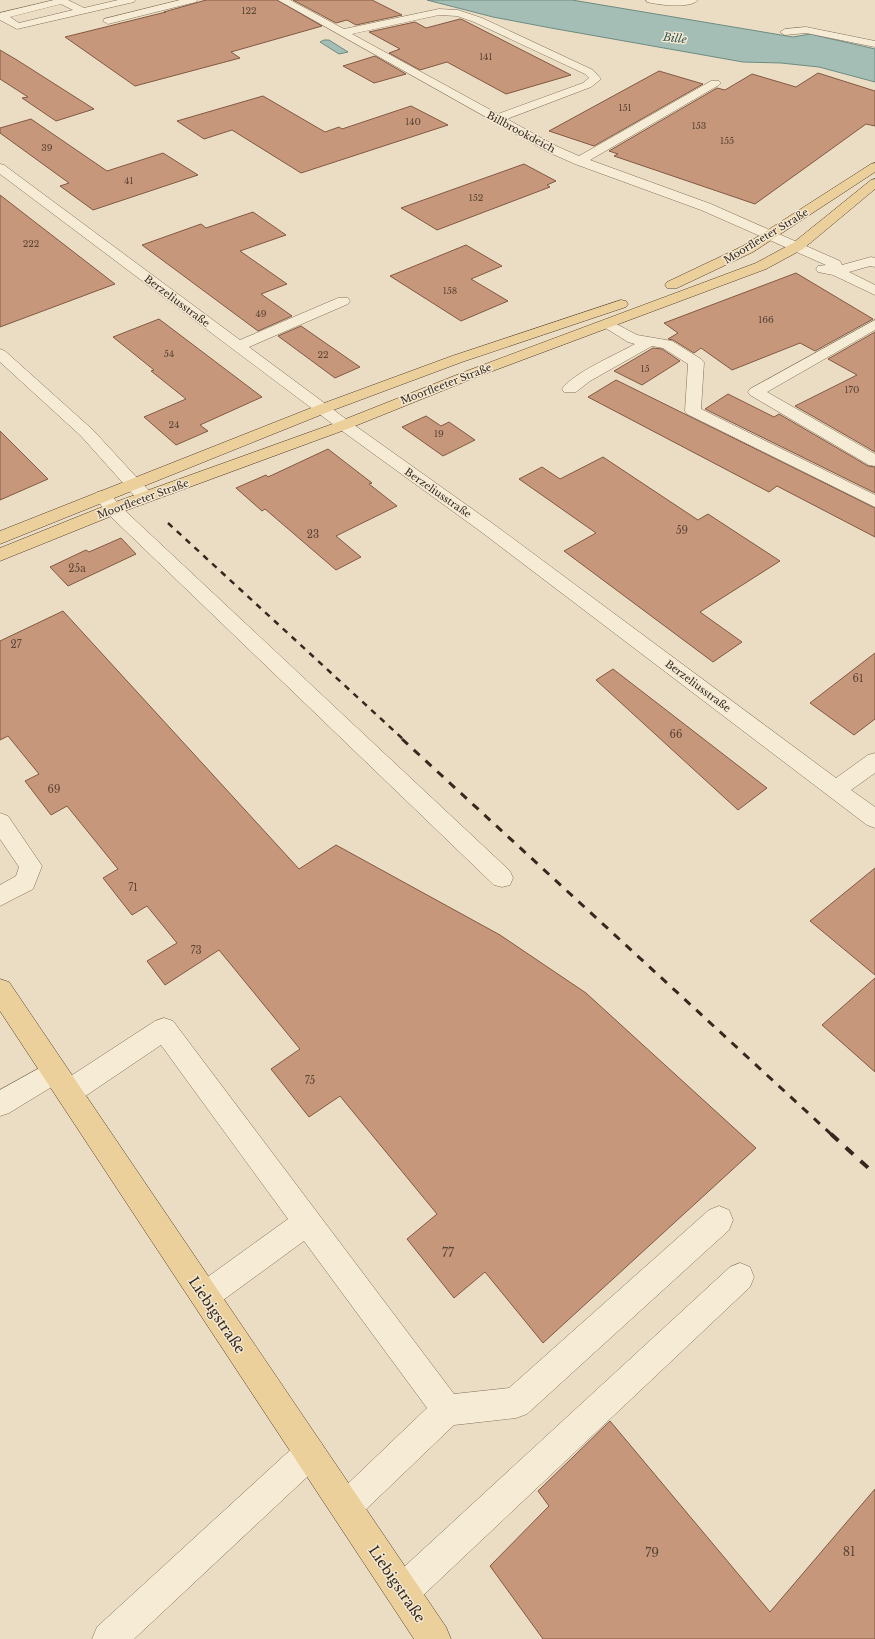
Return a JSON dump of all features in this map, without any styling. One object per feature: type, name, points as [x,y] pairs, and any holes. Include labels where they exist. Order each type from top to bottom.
[{"type":"main road","name":"Moorfleeter Straße","points":[[0,555],[108,503],[133,484],[322,409],[457,359],[666,287],[720,263],[771,236],[875,167]]},
{"type":"main road","name":"Moorfleeter Straße","points":[[0,538],[108,503],[146,497],[344,425],[469,375],[761,266],[793,249],[875,183]]},
{"type":"main road","name":"Liebigstraße","points":[[0,990],[434,1639]]},
{"type":"street","points":[[82,11],[62,1],[1,16],[17,26],[130,0]]},
{"type":"street","points":[[100,22],[192,0]]},
{"type":"street","name":"Billbrookdeich","points":[[283,0],[496,119],[579,161],[706,207],[771,236],[821,268],[837,271],[874,289]]},
{"type":"street","points":[[651,0],[668,3],[692,0]]},
{"type":"street","points":[[342,33],[439,12],[458,13],[478,20],[593,75],[595,79],[587,85],[496,119]]},
{"type":"street","points":[[785,32],[806,30],[875,44]]},
{"type":"street","points":[[579,161],[715,82]]},
{"type":"street","name":"Berzeliusstraße","points":[[0,168],[322,409],[486,527],[875,819]]},
{"type":"street","points":[[837,271],[871,261],[875,263]]},
{"type":"street","points":[[238,346],[343,301]]},
{"type":"street","points":[[609,324],[633,339],[667,344],[696,362],[693,411],[875,502]]},
{"type":"street","points":[[875,324],[756,392],[875,461]]},
{"type":"street","points":[[570,389],[585,378],[649,342]]},
{"type":"street","points":[[0,354],[87,433],[146,497]]},
{"type":"street","points":[[108,503],[502,878]]},
{"type":"street","points":[[836,789],[875,761]]},
{"type":"street","points":[[0,822],[31,866],[25,882],[0,896]]},
{"type":"street","points":[[0,1104],[61,1082],[164,1029],[447,1410]]},
{"type":"street","points":[[346,1507],[447,1410],[516,1403],[719,1220]]},
{"type":"street","points":[[205,1296],[307,1222]]},
{"type":"street","points":[[403,1591],[740,1278]]},
{"type":"street","points":[[109,1639],[310,1453]]},
{"type":"water","name":"Bille","points":[[427,0],[572,0],[793,37],[810,34],[875,49],[875,82],[819,67],[781,63],[743,62],[551,28],[493,17]]},
{"type":"water","points":[[329,40],[348,52],[339,54],[320,42]]},
{"type":"building","points":[[206,0],[277,0],[322,26],[231,52],[240,58],[135,86],[65,37],[166,12],[164,12]]},
{"type":"building","points":[[293,0],[372,0],[402,15],[356,25],[347,20],[336,23]]},
{"type":"building","points":[[460,19],[571,75],[506,94],[447,62],[420,70],[389,53],[400,49],[369,32],[415,22],[426,28]]},
{"type":"building","points":[[0,50],[94,109],[56,121],[22,98],[28,97],[0,79]]},
{"type":"building","points":[[375,56],[406,74],[374,83],[343,66]]},
{"type":"building","points":[[659,71],[703,84],[594,146],[549,131]]},
{"type":"building","points":[[818,73],[875,91],[875,126],[866,124],[755,204],[614,156],[618,154],[609,151],[717,88],[725,90],[752,74],[796,87]]},
{"type":"building","points":[[263,96],[325,132],[339,127],[342,129],[411,106],[448,125],[301,173],[232,130],[204,139],[177,121]]},
{"type":"building","points":[[31,119],[107,171],[163,153],[198,175],[93,210],[60,186],[69,183],[0,133],[0,128]]},
{"type":"building","points":[[524,164],[556,181],[547,185],[550,187],[437,230],[401,208]]},
{"type":"building","points":[[0,195],[115,284],[0,327]]},
{"type":"building","points":[[253,212],[286,235],[240,251],[287,284],[261,294],[292,316],[258,331],[142,245],[201,224],[206,228]]},
{"type":"building","points":[[466,245],[502,266],[471,279],[508,301],[461,321],[390,276]]},
{"type":"building","points":[[796,273],[873,319],[815,351],[800,343],[732,370],[701,348],[694,353],[673,340],[668,339],[678,333],[664,323]]},
{"type":"building","points":[[159,319],[262,397],[200,425],[208,431],[176,445],[144,417],[186,399],[151,371],[154,370],[113,337]]},
{"type":"building","points":[[301,326],[360,367],[335,378],[278,336]]},
{"type":"building","points":[[875,332],[875,452],[795,406],[857,375],[828,359]]},
{"type":"building","points":[[653,348],[662,349],[680,361],[642,385],[614,371]]},
{"type":"building","points":[[616,380],[875,508],[875,537],[777,486],[769,492],[588,397]]},
{"type":"building","points":[[728,394],[774,417],[779,414],[868,466],[875,467],[875,493],[705,409]]},
{"type":"building","points":[[426,416],[441,426],[449,422],[475,440],[443,456],[402,427]]},
{"type":"building","points":[[0,431],[48,479],[0,500]]},
{"type":"building","points":[[328,449],[372,483],[369,484],[397,506],[336,536],[361,557],[336,570],[265,509],[262,511],[236,488],[266,475],[268,477]]},
{"type":"building","points":[[603,457],[698,520],[708,514],[780,561],[700,612],[742,642],[713,662],[564,551],[596,533],[519,479],[542,467],[560,479]]},
{"type":"building","points":[[121,538],[136,554],[68,586],[50,567],[86,550],[89,552]]},
{"type":"building","points":[[63,611],[299,869],[336,845],[500,935],[586,993],[756,1148],[543,1343],[485,1272],[454,1298],[407,1239],[437,1214],[340,1096],[309,1117],[271,1069],[300,1049],[219,950],[165,985],[147,961],[177,943],[147,906],[132,915],[103,878],[118,869],[67,806],[51,815],[25,781],[39,774],[8,736],[0,740],[0,641]]},
{"type":"building","points":[[875,653],[875,719],[854,735],[810,703]]},
{"type":"building","points":[[613,669],[767,788],[738,810],[596,680]]},
{"type":"building","points":[[875,868],[875,975],[810,921]]},
{"type":"building","points":[[875,978],[875,1072],[822,1025]]},
{"type":"building","points":[[610,1421],[770,1612],[875,1489],[875,1639],[543,1639],[490,1566],[549,1506],[538,1491]]},
{"type":"railway","points":[[168,523],[404,740]]},
{"type":"railway","points":[[402,739],[832,1135]]},
{"type":"railway","points":[[831,1134],[875,1174]]}]
